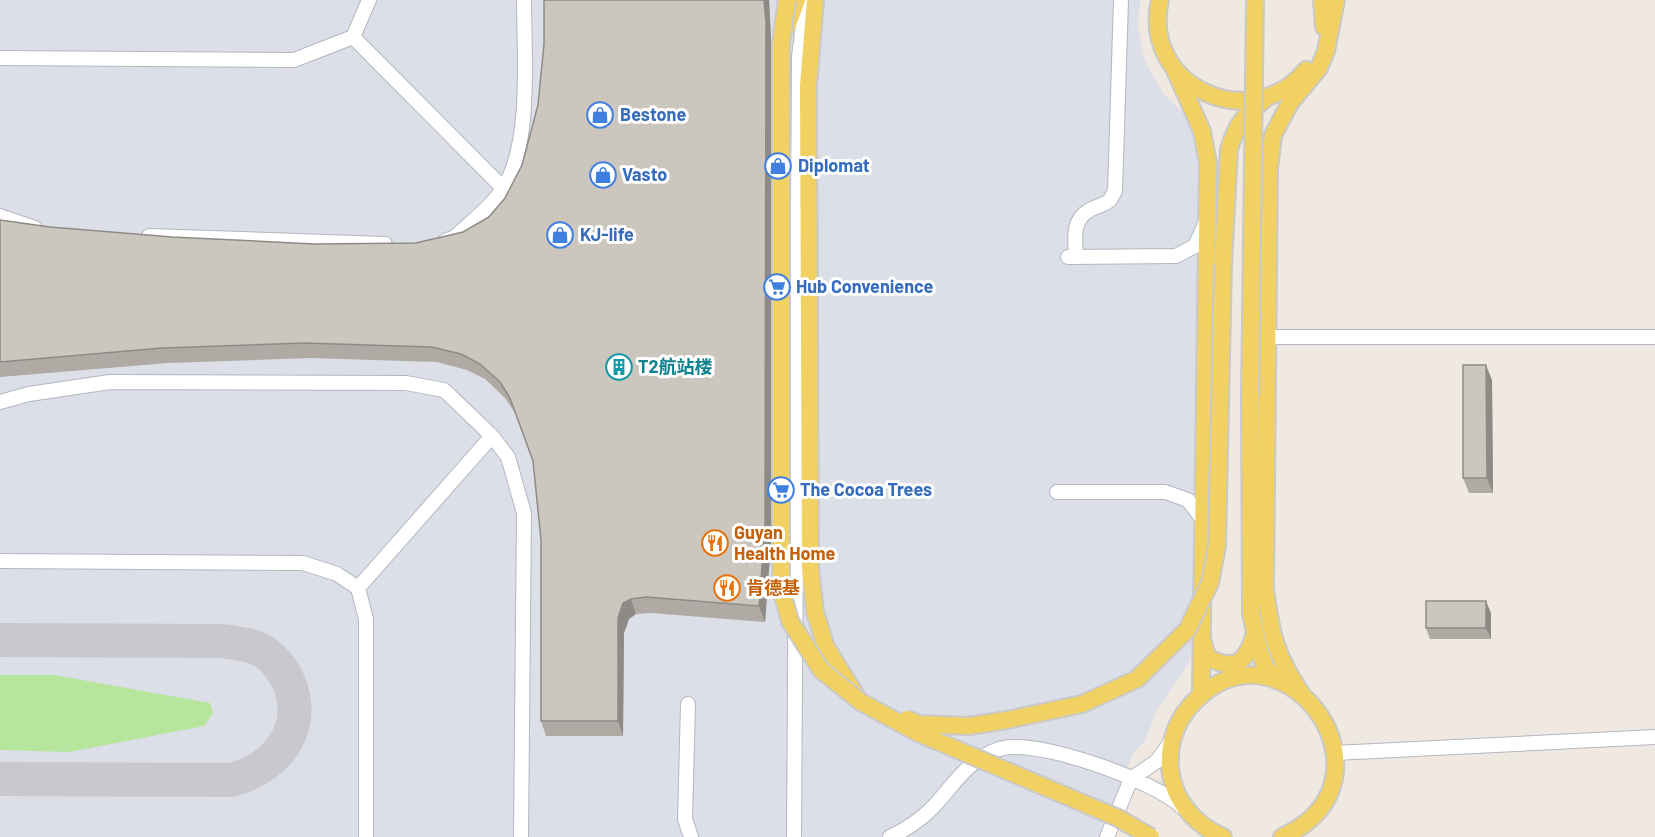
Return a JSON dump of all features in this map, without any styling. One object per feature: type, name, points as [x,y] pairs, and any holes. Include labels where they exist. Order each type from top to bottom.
[{"type":"main road","points":[[787,0],[781,43],[781,589],[790,621],[821,670],[861,702],[918,733],[1118,818],[1151,837]]},
{"type":"main road","points":[[781,43],[797,0]]},
{"type":"main road","points":[[815,0],[808,86],[810,568],[815,612],[826,647],[861,702],[919,724],[969,726],[1082,704],[1137,679],[1187,630],[1210,583],[1217,546],[1223,264],[1229,150],[1233,132],[1246,113],[1301,76],[1326,51],[1323,8]]},
{"type":"main road","points":[[1160,0],[1159,32],[1167,57],[1202,131],[1208,163],[1201,695]]},
{"type":"main road","points":[[1255,0],[1250,591],[1254,635],[1266,668],[1278,681],[1301,693]]},
{"type":"main road","points":[[1282,837],[1302,834],[1319,809],[1330,786],[1334,753],[1326,722],[1301,693],[1281,663],[1271,636],[1265,589],[1269,169],[1273,135],[1290,103],[1319,68],[1326,51],[1336,0]]},
{"type":"main road","points":[[1301,76],[1321,42],[1323,8]]},
{"type":"main road","points":[[1174,68],[1193,87],[1223,99],[1256,100],[1280,92]]},
{"type":"main road","points":[[1202,638],[1208,657],[1220,664],[1235,665],[1246,657],[1265,589]]},
{"type":"main road","points":[[1219,836],[1192,816],[1184,806],[1173,781],[1170,754],[1172,740],[1183,715],[1201,695],[1218,685],[1238,678],[1278,681]]},
{"type":"street","points":[[0,58],[294,60],[353,37],[369,0]]},
{"type":"street","points":[[437,245],[455,237],[503,188],[516,161],[524,100],[525,0]]},
{"type":"street","points":[[794,837],[799,57],[806,0]]},
{"type":"street","points":[[1121,0],[1115,190],[1110,201],[1090,209],[1079,218],[1072,257],[1176,256],[1195,246],[1207,220]]},
{"type":"street","points":[[353,37],[503,188]]},
{"type":"street","points":[[0,216],[47,231]]},
{"type":"street","points":[[140,236],[401,244]]},
{"type":"street","points":[[1268,337],[1655,337]]},
{"type":"street","points":[[0,402],[28,394],[110,382],[406,383],[444,390],[492,436],[508,457],[524,513],[521,837]]},
{"type":"street","points":[[358,588],[492,436]]},
{"type":"street","points":[[1057,492],[1165,492],[1188,500],[1203,520]]},
{"type":"street","points":[[0,561],[303,563],[337,574],[358,588],[366,619],[366,837]]},
{"type":"street","points":[[688,704],[685,819],[691,837]]},
{"type":"street","points":[[1334,753],[1655,737]]},
{"type":"street","points":[[1107,837],[1131,779],[1157,762],[1172,740]]},
{"type":"street","points":[[890,837],[920,819],[961,774],[996,750],[1011,747],[1049,750],[1131,779],[1166,794],[1192,816]]},
{"type":"shaded area","points":[[0,0],[1140,0],[1138,29],[1145,61],[1163,93],[1189,119],[1196,132],[1199,154],[1196,600],[1192,654],[1188,664],[1157,710],[1145,741],[1133,753],[1100,837],[0,837]]},
{"type":"green space","points":[[0,675],[54,675],[210,703],[213,713],[204,726],[69,752],[0,750]]},
{"type":"building","name":"T2航站楼","points":[[544,0],[764,0],[766,22],[765,528],[759,606],[646,597],[631,599],[623,603],[618,618],[618,721],[541,721],[541,540],[533,461],[510,398],[500,382],[480,364],[461,354],[432,347],[304,343],[162,348],[0,362],[0,220],[50,227],[172,237],[315,244],[416,243],[463,232],[489,217],[505,198],[522,165],[538,105],[544,44]]},
{"type":"building","points":[[1463,365],[1486,365],[1487,478],[1463,478]]},
{"type":"building","points":[[1426,601],[1486,601],[1486,628],[1426,628]]},
{"type":"taxiway","points":[[0,640],[222,641],[248,645],[267,654],[275,661],[289,683],[294,700],[291,731],[284,745],[261,767],[231,780],[0,779]]},
{"type":"place","name":"Bestone","points":[[600,115]]},
{"type":"place","name":"Diplomat","points":[[778,166]]},
{"type":"place","name":"Vasto","points":[[603,175]]},
{"type":"place","name":"KJ-life","points":[[560,235]]},
{"type":"place","name":"Hub Convenience","points":[[777,287]]},
{"type":"place","name":"T2航站楼","points":[[619,367]]},
{"type":"place","name":"The Cocoa Trees","points":[[781,490]]},
{"type":"place","name":"Guyan Health Home","points":[[715,543]]},
{"type":"place","name":"肯德基","points":[[727,588]]}]
